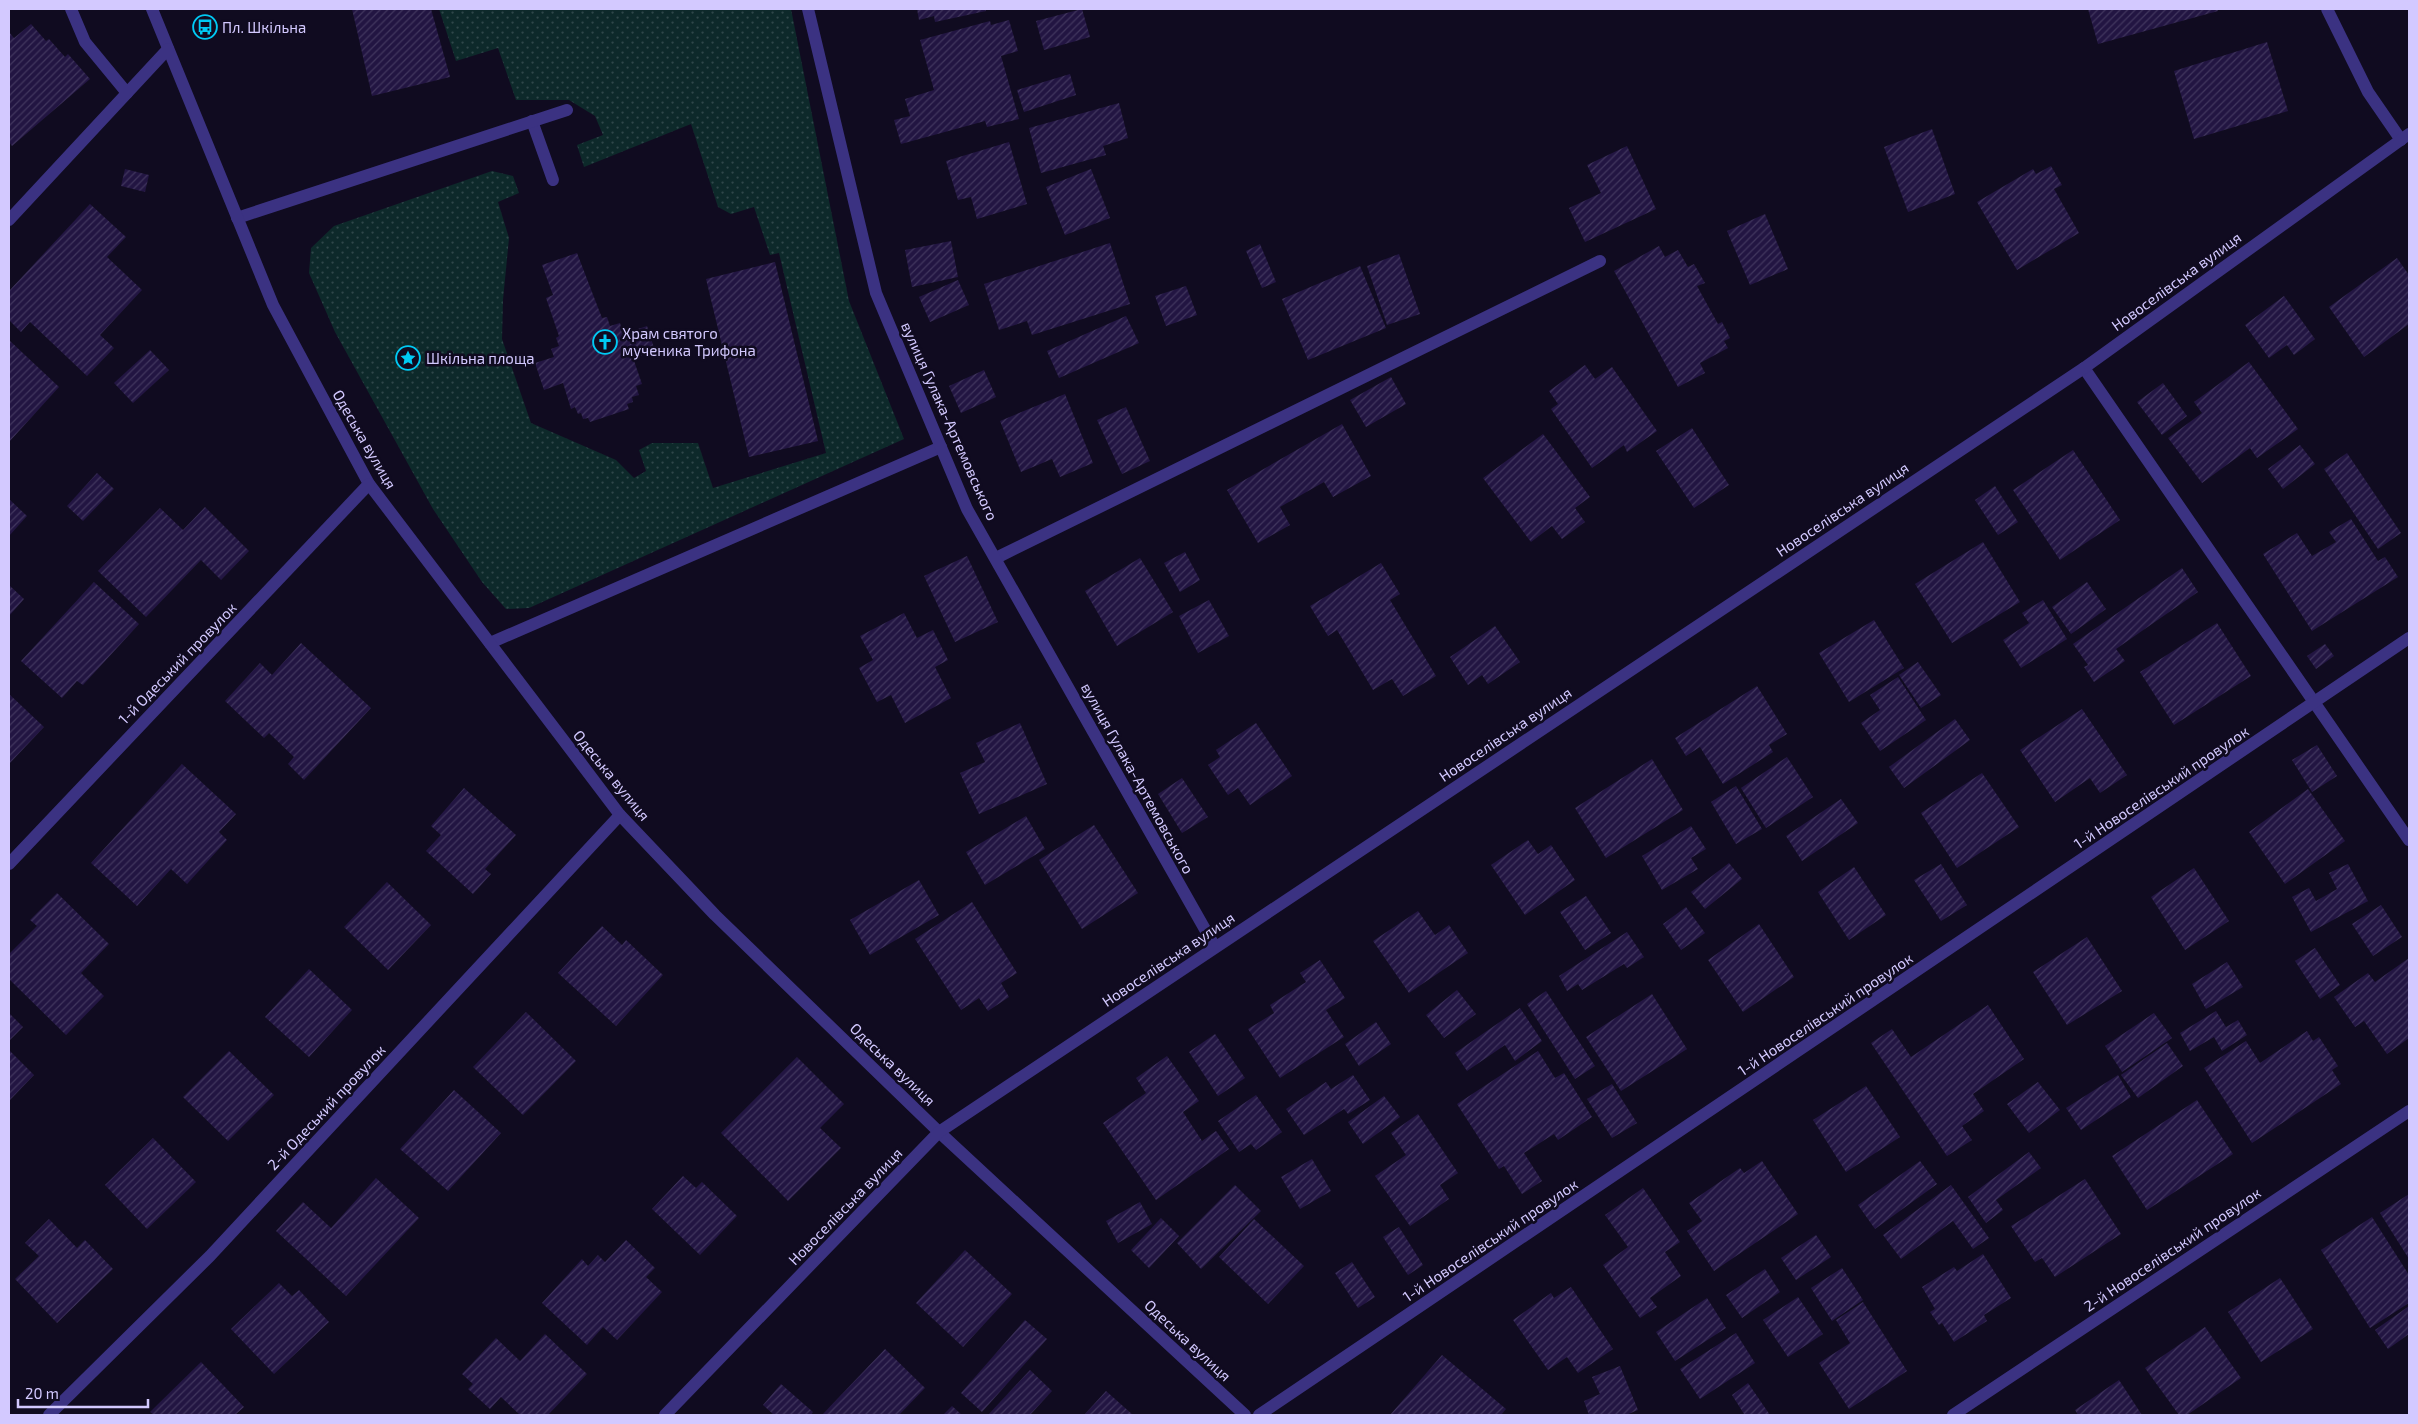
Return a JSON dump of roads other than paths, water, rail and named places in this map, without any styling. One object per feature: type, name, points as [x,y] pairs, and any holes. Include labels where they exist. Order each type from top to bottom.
[{"type":"street","points":[[71,9],[86,42],[127,93]]},
{"type":"street","name":"Одеська вулиця","points":[[152,9],[273,304],[369,484],[620,815],[715,915],[939,1132],[1244,1415]]},
{"type":"street","name":"вулиця Гулака-Артемовського","points":[[808,9],[876,293],[967,509],[1215,947]]},
{"type":"street","points":[[2327,9],[2368,92],[2405,137]]},
{"type":"street","points":[[9,220],[168,49]]},
{"type":"street","points":[[237,218],[567,110]]},
{"type":"street","points":[[532,121],[553,180]]},
{"type":"street","name":"Новоселівська вулиця","points":[[665,1415],[939,1132],[2084,368],[2405,137]]},
{"type":"street","points":[[996,558],[1600,261]]},
{"type":"street","points":[[2084,368],[2409,840]]},
{"type":"street","points":[[490,643],[941,447]]},
{"type":"street","name":"1-й Одеський провулок","points":[[9,864],[369,484]]},
{"type":"street","name":"1-й Новоселівський провулок","points":[[1259,1415],[2314,704],[2409,638]]},
{"type":"street","name":"2-й Одеський провулок","points":[[49,1415],[210,1256],[620,815]]},
{"type":"street","name":"2-й Новоселівський провулок","points":[[1953,1415],[2409,1110]]},
{"type":"place","name":"Пл. Шкільна","points":[[205,27]]},
{"type":"place","name":"Храм святого мученика Трифона","points":[[605,342]]},
{"type":"place","name":"Шкільна площа","points":[[408,358]]}]
